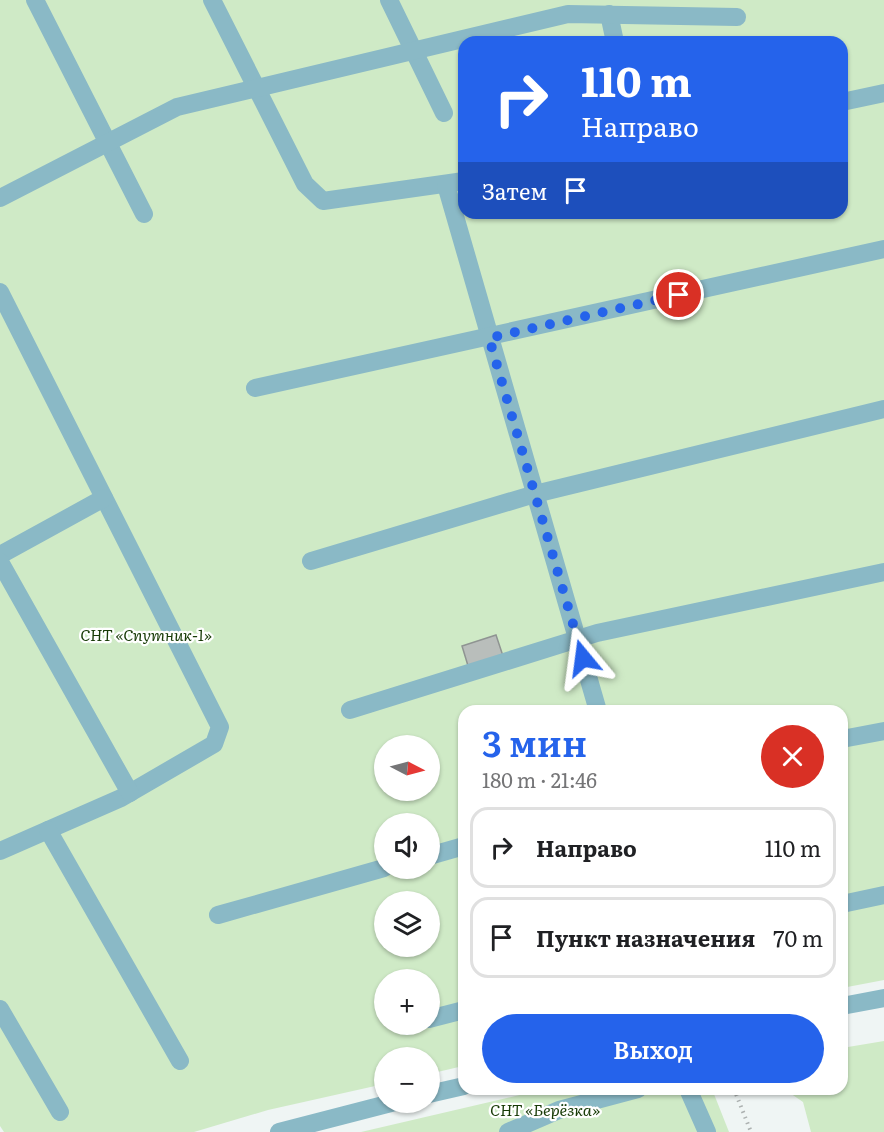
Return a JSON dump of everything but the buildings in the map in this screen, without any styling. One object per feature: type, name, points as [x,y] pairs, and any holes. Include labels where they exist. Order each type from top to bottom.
[{"type":"street","points":[[35,0],[106,144],[144,214]]},
{"type":"street","points":[[212,0],[305,184],[323,201],[455,183]]},
{"type":"street","points":[[389,0],[444,113]]},
{"type":"street","points":[[476,36],[568,14],[737,17]]},
{"type":"street","points":[[609,14],[614,36]]},
{"type":"street","points":[[0,198],[177,107],[458,40]]},
{"type":"street","points":[[848,101],[884,93]]},
{"type":"street","points":[[463,219],[489,338],[596,705]]},
{"type":"street","points":[[255,388],[884,249]]},
{"type":"street","points":[[0,292],[220,727],[214,744],[130,793],[0,851]]},
{"type":"street","points":[[311,561],[535,494],[884,409]]},
{"type":"street","points":[[0,555],[104,498]]},
{"type":"street","points":[[0,562],[130,793]]},
{"type":"street","points":[[351,710],[578,641],[597,633],[884,572]]},
{"type":"street","points":[[848,738],[884,730]]},
{"type":"street","points":[[48,830],[180,1061]]},
{"type":"street","points":[[440,853],[458,848]]},
{"type":"street","points":[[218,915],[374,871]]},
{"type":"street","points":[[848,903],[884,895]]},
{"type":"street","points":[[848,1005],[884,998]]},
{"type":"street","points":[[0,1009],[60,1112]]},
{"type":"street","points":[[440,1016],[458,1012]]},
{"type":"street","points":[[440,1091],[458,1087]]},
{"type":"street","points":[[508,1132],[559,1110],[615,1095]]},
{"type":"street","points":[[691,1095],[707,1132]]},
{"type":"street","points":[[279,1132],[374,1107]]},
{"type":"path","points":[[736,1095],[751,1132]]},
{"type":"green space","name":"СНТ «Спутник-1»","points":[[0,0],[884,0],[884,86],[848,95],[848,36],[458,36],[458,219],[848,219],[848,96],[884,88],[884,980],[848,987],[848,705],[458,705],[458,1067],[440,1071],[440,1047],[374,1047],[374,1086],[268,1110],[194,1132],[4,1132],[0,1126]]},
{"type":"green space","points":[[884,1041],[884,1132],[811,1132],[803,1102],[793,1095],[848,1095],[848,1047]]},
{"type":"green space","name":"СНТ «Берёзка»","points":[[519,1095],[714,1095],[729,1132],[361,1132]]},
{"type":"route","points":[[583,658],[489,338],[679,295]]}]
